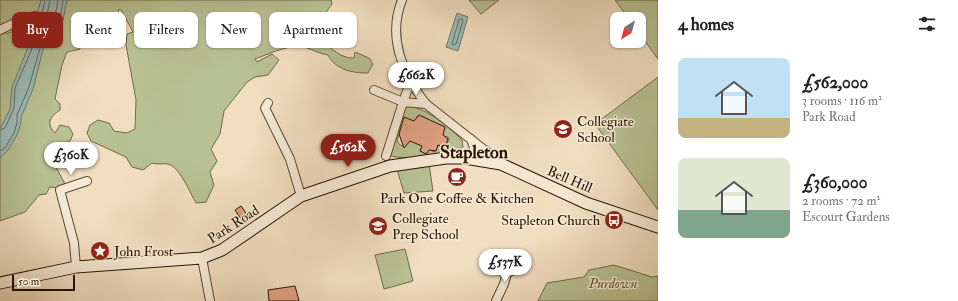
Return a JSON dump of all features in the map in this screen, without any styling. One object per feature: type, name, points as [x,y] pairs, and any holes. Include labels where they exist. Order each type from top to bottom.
[{"type":"main road","name":"Park Road","points":[[0,283],[76,267],[202,258],[222,250],[301,196],[390,166],[446,158],[472,158]]},
{"type":"main road","name":"Bell Hill","points":[[472,158],[501,164],[586,203],[658,227]]},
{"type":"street","points":[[402,0],[395,22],[400,59],[410,83],[426,104],[501,164]]},
{"type":"street","points":[[0,30],[12,24]]},
{"type":"street","points":[[386,156],[410,83]]},
{"type":"street","points":[[374,90],[403,102],[426,104]]},
{"type":"street","points":[[268,103],[265,108],[290,159],[301,196]]},
{"type":"street","points":[[471,139],[474,148],[472,158]]},
{"type":"street","points":[[76,267],[74,243],[60,190],[87,181]]},
{"type":"street","points":[[202,258],[210,301]]},
{"type":"street","points":[[496,301],[511,272],[497,269]]},
{"type":"green space","points":[[0,0],[331,0],[332,4],[326,12],[269,12],[269,48],[288,48],[255,59],[257,62],[272,54],[279,60],[268,75],[255,77],[247,82],[224,111],[220,134],[211,149],[217,161],[210,172],[214,185],[206,202],[196,203],[181,175],[172,166],[168,164],[152,163],[143,170],[132,167],[126,157],[91,141],[87,133],[90,125],[98,120],[109,123],[114,131],[127,133],[135,129],[136,100],[126,45],[127,34],[133,32],[126,19],[126,12],[123,12],[119,9],[118,12],[71,12],[71,48],[80,49],[67,52],[62,65],[55,99],[60,104],[60,110],[50,120],[50,126],[55,133],[60,125],[69,127],[73,134],[70,141],[51,148],[55,154],[56,167],[65,184],[58,188],[50,187],[46,194],[39,195],[25,212],[0,221]]},
{"type":"green space","points":[[469,0],[499,0],[481,14]]},
{"type":"green space","points":[[615,0],[658,0],[658,59],[646,43],[646,12],[624,12]]},
{"type":"green space","points":[[307,48],[331,48],[341,55],[350,58],[354,58],[355,52],[369,58],[373,64],[368,73],[345,70],[335,64],[328,55]]},
{"type":"green space","points":[[658,77],[658,210],[595,124]]},
{"type":"green space","points":[[404,105],[420,109],[436,118],[450,128],[462,140],[463,147],[438,155],[407,158],[391,156],[390,154],[399,127],[402,128],[397,140],[399,144],[402,146],[409,136],[424,146],[420,151],[427,154],[428,148],[434,152],[438,144],[443,148],[449,140],[448,137],[442,136],[445,130],[444,129],[417,116],[415,124],[402,118]]},
{"type":"green space","points":[[429,164],[433,191],[404,193],[397,169]]},
{"type":"green space","points":[[405,249],[413,281],[384,289],[375,255]]},
{"type":"green space","name":"Purdown","points":[[614,265],[652,277],[658,276],[658,301],[538,301],[547,283],[584,277],[589,270]]},
{"type":"water","points":[[41,0],[67,0],[63,20],[63,12],[38,12]]},
{"type":"water","points":[[457,13],[468,17],[458,51],[446,47]]},
{"type":"water","points":[[28,48],[44,48],[33,89],[21,117],[21,123],[17,135],[8,150],[0,158],[0,129],[10,109],[12,87]]},
{"type":"building","points":[[419,115],[445,127],[443,135],[448,139],[445,147],[438,145],[436,151],[429,150],[426,154],[420,151],[422,146],[410,141],[404,148],[399,134],[404,117],[414,121]]},
{"type":"building","points":[[241,206],[248,216],[242,220],[235,210]]},
{"type":"building","points":[[295,286],[299,301],[269,301],[268,290]]},
{"type":"place","name":"Collegiate School","points":[[563,129]]},
{"type":"place","name":"Park One Coffee & Kitchen","points":[[457,177]]},
{"type":"place","name":"Stapleton Church","points":[[614,220]]},
{"type":"place","name":"Collegiate Prep School","points":[[378,226]]},
{"type":"place","name":"John Frost","points":[[100,251]]},
{"type":"district","name":"Stapleton","points":[[474,152]]}]
